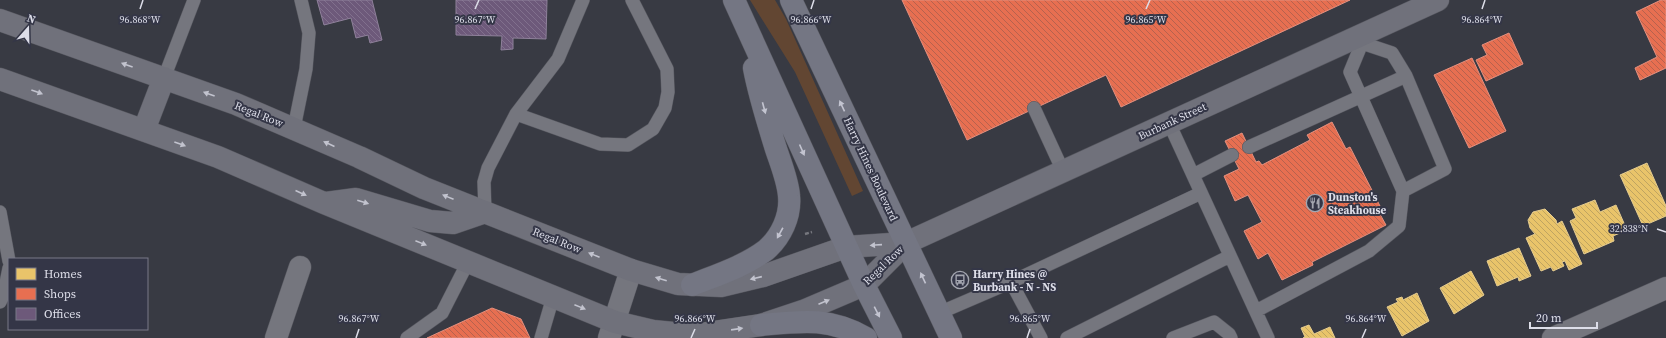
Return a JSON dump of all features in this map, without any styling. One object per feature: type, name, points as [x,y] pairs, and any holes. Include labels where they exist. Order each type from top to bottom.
[{"type":"main road","points":[[734,0],[846,247],[891,338]]},
{"type":"main road","name":"Harry Hines Boulevard","points":[[792,0],[951,338]]},
{"type":"main road","name":"Burbank Street","points":[[906,243],[1169,123],[1360,40],[1438,0]]},
{"type":"main road","name":"Regal Row","points":[[0,20],[236,104],[294,128],[424,188],[631,270],[678,284],[721,286],[763,276],[846,247],[906,243]]},
{"type":"main road","points":[[692,285],[753,259],[767,249],[777,239],[786,223],[789,209],[789,196],[756,77],[747,29]]},
{"type":"main road","points":[[144,130],[164,78]]},
{"type":"main road","name":"Regal Row","points":[[0,79],[218,157],[324,203],[553,296],[612,330],[694,335],[761,325],[803,311],[864,285],[906,243]]},
{"type":"main road","points":[[324,203],[356,199],[430,222],[453,223],[485,212]]},
{"type":"main road","points":[[761,325],[814,321],[840,327],[866,338]]},
{"type":"street","points":[[276,338],[300,267]]},
{"type":"street","points":[[612,330],[631,270]]},
{"type":"street","points":[[1553,338],[1666,288]]},
{"type":"lane","points":[[164,78],[194,0]]},
{"type":"lane","points":[[294,128],[306,69],[309,33],[301,0]]},
{"type":"lane","points":[[571,0],[576,17]]},
{"type":"lane","points":[[485,212],[484,182],[488,168],[516,114],[558,58],[583,0]]},
{"type":"lane","points":[[516,114],[600,144],[628,145],[653,129],[665,108],[668,92],[667,69],[632,0]]},
{"type":"lane","points":[[1256,311],[1369,250],[1399,226],[1403,191],[1350,72],[1360,40],[1392,53],[1406,76],[1445,169],[1403,191]]},
{"type":"lane","points":[[1248,147],[1406,76]]},
{"type":"lane","points":[[1034,108],[1063,171]]},
{"type":"lane","points":[[1169,123],[1268,338]]},
{"type":"lane","points":[[1193,175],[1232,155]]},
{"type":"lane","points":[[939,313],[1011,282],[1201,193]]},
{"type":"lane","points":[[0,212],[8,258]]},
{"type":"lane","points":[[1068,338],[1230,256]]},
{"type":"lane","points":[[407,338],[442,313],[468,262]]},
{"type":"lane","points":[[0,302],[4,293],[8,273]]},
{"type":"lane","points":[[1011,282],[1041,338]]},
{"type":"lane","points":[[541,338],[553,296]]},
{"type":"lane","points":[[1174,338],[1214,322],[1229,334],[1230,338]]},
{"type":"shaded area","points":[[750,0],[775,0],[786,19],[863,191],[852,196],[795,72]]},
{"type":"building: Homes","points":[[1647,163],[1666,206],[1666,216],[1643,226],[1620,175]]},
{"type":"building: Homes","points":[[1595,200],[1600,212],[1616,205],[1627,230],[1613,236],[1614,241],[1584,254],[1570,221],[1576,218],[1572,209]]},
{"type":"building: Homes","points":[[1545,209],[1556,220],[1557,224],[1562,221],[1582,264],[1569,270],[1565,261],[1562,262],[1564,266],[1553,271],[1551,267],[1541,271],[1526,238],[1535,234],[1530,228],[1528,220],[1533,212]]},
{"type":"building: Homes","points":[[1519,248],[1531,276],[1519,281],[1518,277],[1497,286],[1487,261]]},
{"type":"building: Homes","points":[[1471,271],[1484,295],[1454,314],[1440,288]]},
{"type":"building: Homes","points":[[1417,293],[1429,321],[1402,336],[1387,307],[1398,302],[1396,299],[1402,297],[1403,300]]},
{"type":"building: Homes","points":[[1309,325],[1314,334],[1330,327],[1335,338],[1303,338],[1305,337],[1301,328]]},
{"type":"building: Shops","points":[[902,0],[1350,0],[1121,107],[1106,75],[967,140]]},
{"type":"building: Shops","points":[[1661,0],[1666,0],[1666,68],[1640,80],[1635,68],[1657,57],[1636,12]]},
{"type":"building: Shops","points":[[1509,33],[1523,64],[1486,81],[1476,60],[1487,55],[1482,45]]},
{"type":"building: Shops","points":[[1472,58],[1506,131],[1469,148],[1434,75]]},
{"type":"building: Shops","name":"Dunston's Steakhouse","points":[[1332,122],[1346,149],[1350,147],[1380,206],[1376,207],[1386,225],[1312,262],[1313,265],[1282,280],[1268,253],[1258,259],[1244,231],[1262,222],[1248,195],[1235,201],[1224,176],[1239,169],[1225,141],[1242,133],[1256,162],[1259,161],[1262,165],[1310,140],[1307,135]]},
{"type":"building: Shops","points":[[492,308],[521,319],[530,338],[427,338]]},
{"type":"building: Offices","points":[[317,0],[372,0],[382,40],[370,43],[368,35],[356,38],[351,18],[324,25]]},
{"type":"building: Offices","points":[[456,0],[547,0],[546,39],[513,38],[513,49],[501,50],[502,36],[456,35]]},
{"type":"place","name":"Dunston's Steakhouse","points":[[1315,203]]},
{"type":"place","name":"Harry Hines @ Burbank - N - NS","points":[[960,280]]}]
